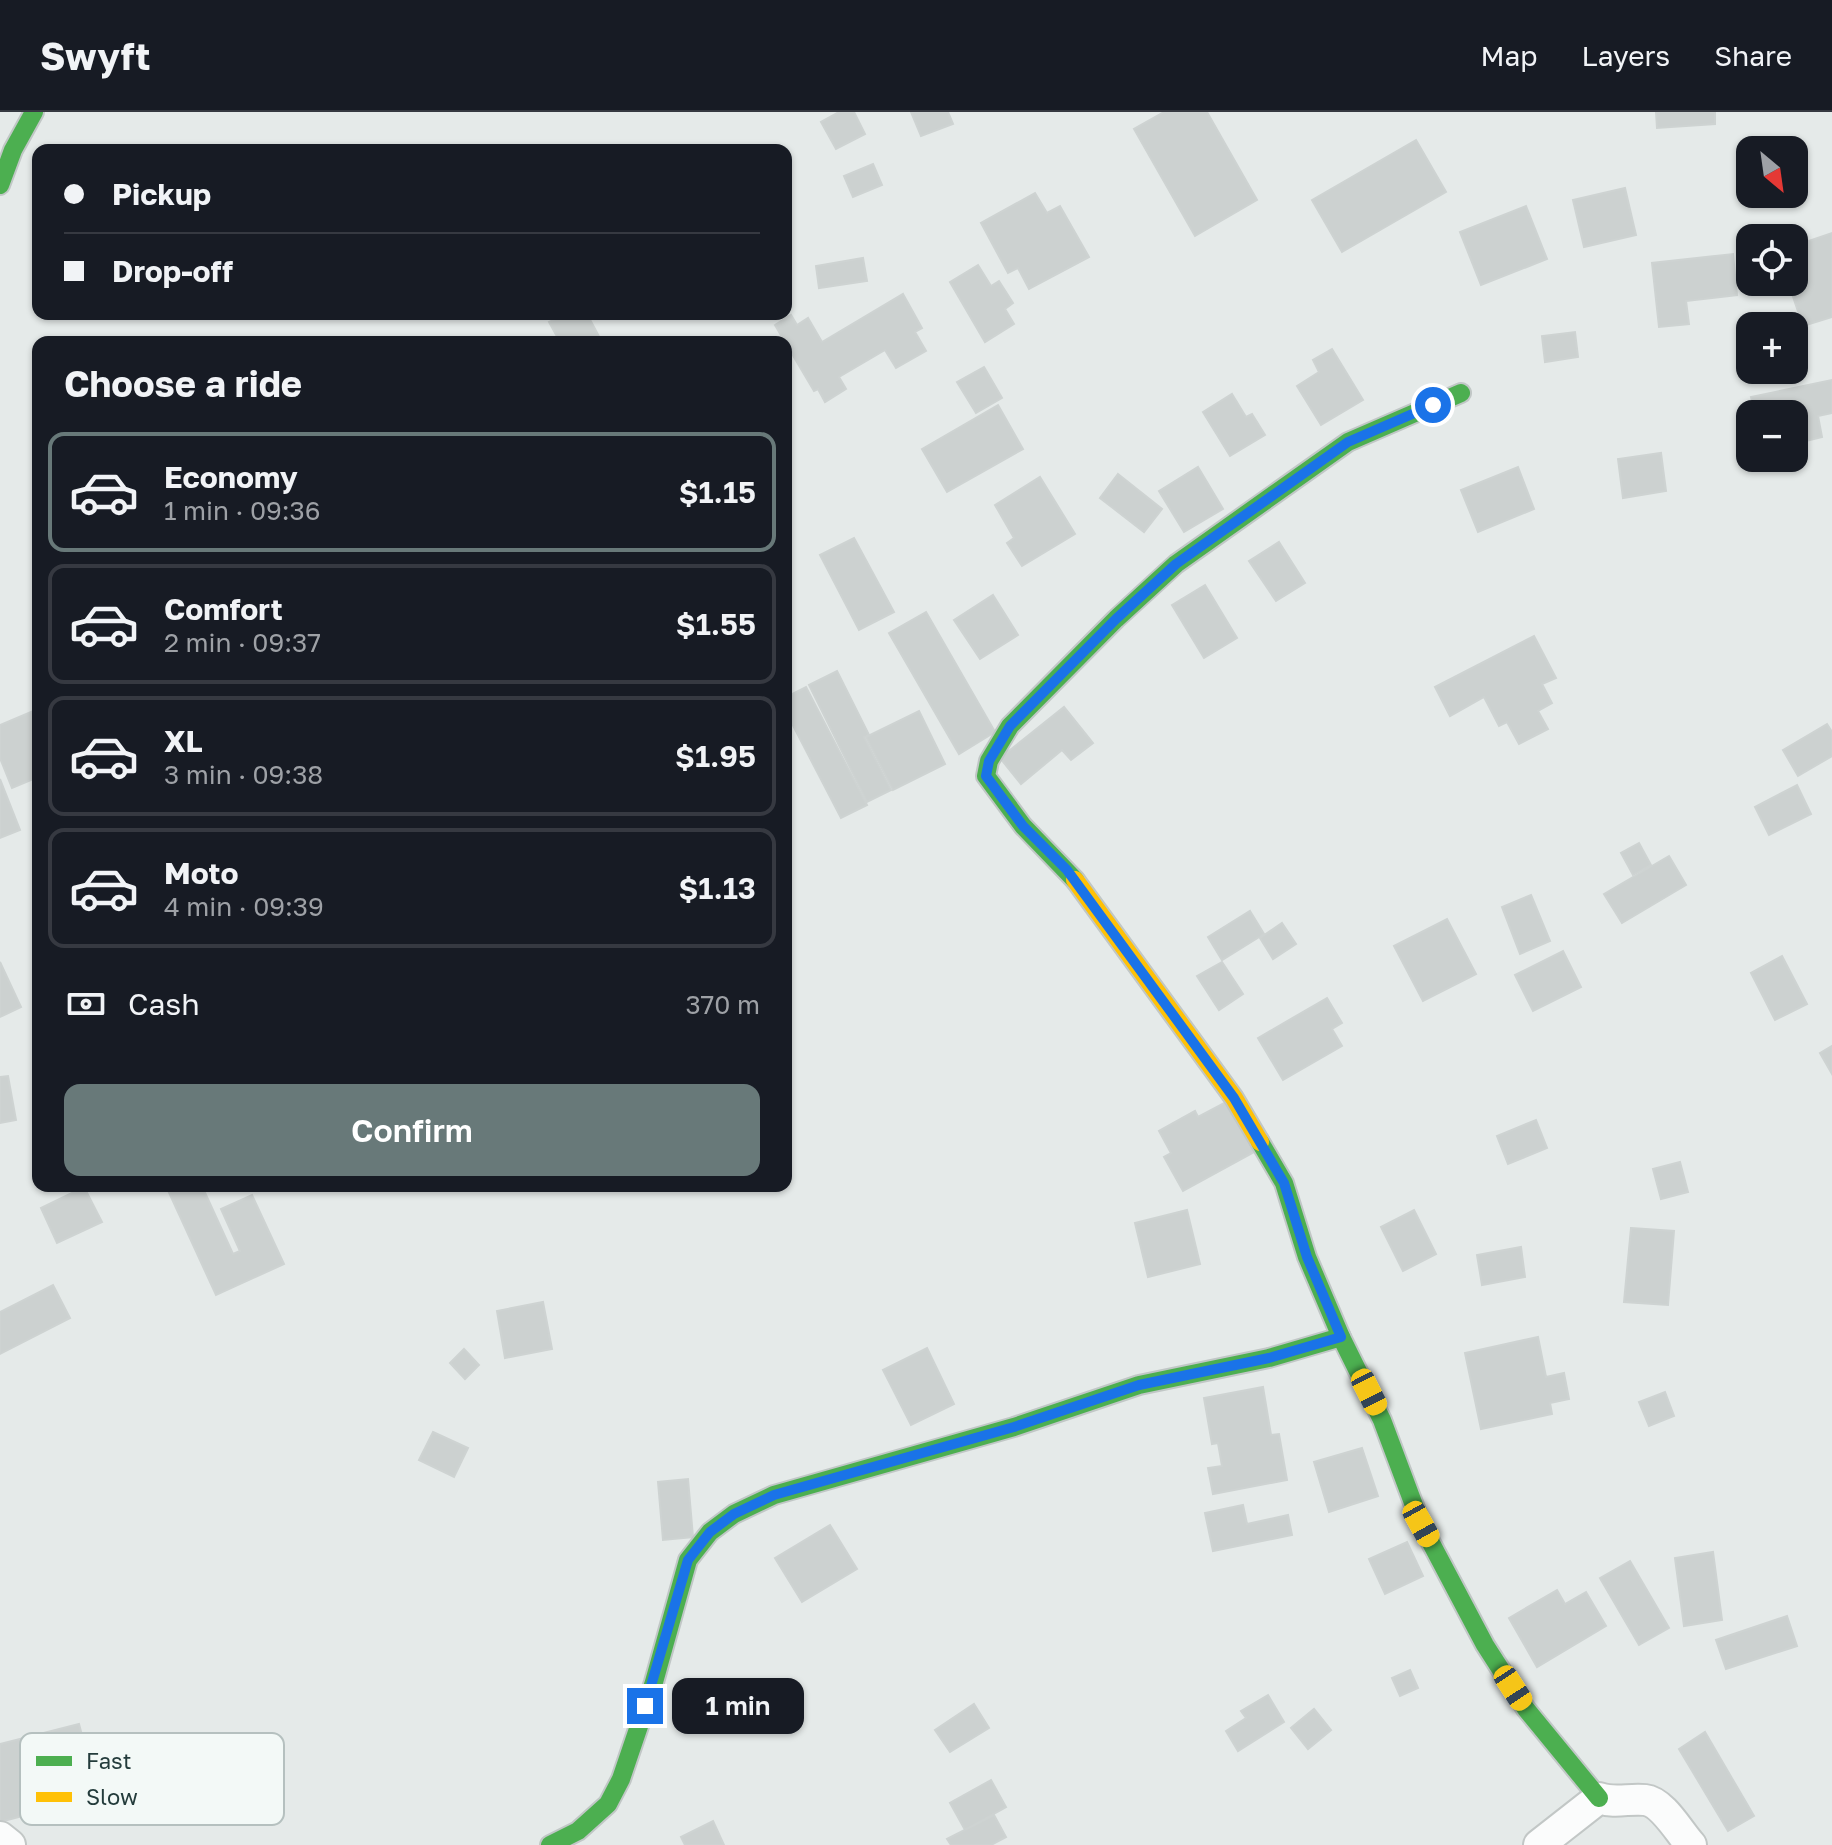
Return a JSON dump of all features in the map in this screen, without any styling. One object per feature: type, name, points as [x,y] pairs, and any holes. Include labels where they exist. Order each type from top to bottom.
[{"type":"street","points":[[0,185],[13,150],[34,112]]},
{"type":"street","points":[[1461,393],[1348,442],[1176,564],[1116,619],[1010,726],[989,761],[986,776],[1023,826],[1067,870],[1234,1098],[1284,1183],[1307,1257],[1341,1337],[1382,1420],[1421,1524],[1485,1645],[1526,1709],[1599,1798],[1613,1803],[1649,1800],[1658,1806],[1691,1845]]},
{"type":"street","points":[[550,1845],[578,1831],[608,1804],[621,1779],[654,1682],[688,1560],[710,1532],[734,1514],[774,1495],[1014,1427],[1139,1385],[1269,1358],[1341,1337]]},
{"type":"street","points":[[1539,1845],[1599,1798]]},
{"type":"street","points":[[0,1837],[10,1845]]},
{"type":"building","points":[[839,112],[854,112],[865,134],[836,149],[821,122]]},
{"type":"building","points":[[911,112],[948,112],[953,124],[921,136]]},
{"type":"building","points":[[1164,112],[1207,112],[1257,200],[1195,236],[1134,129]]},
{"type":"building","points":[[1656,112],[1715,112],[1715,124],[1657,128]]},
{"type":"building","points":[[1416,140],[1446,192],[1342,252],[1312,200]]},
{"type":"building","points":[[873,164],[882,185],[853,197],[844,176]]},
{"type":"building","points":[[1625,188],[1636,235],[1584,247],[1573,200]]},
{"type":"building","points":[[1035,193],[1047,213],[1060,206],[1089,257],[1029,289],[1018,268],[1008,273],[981,223]]},
{"type":"building","points":[[1526,206],[1547,259],[1481,285],[1460,232]]},
{"type":"building","points":[[1832,233],[1832,317],[1808,324],[1808,312],[1798,312],[1793,296],[1808,296],[1808,241]]},
{"type":"building","points":[[1733,254],[1736,295],[1686,301],[1689,324],[1659,327],[1652,263]]},
{"type":"building","points":[[863,258],[867,281],[819,288],[816,266]]},
{"type":"building","points":[[978,265],[991,286],[999,281],[1013,303],[1005,309],[1014,324],[985,342],[950,282]]},
{"type":"building","points":[[903,294],[922,328],[915,332],[926,351],[896,368],[885,350],[839,377],[846,389],[825,402],[818,389],[814,391],[792,354],[792,336],[782,336],[775,325],[783,320],[792,320],[792,317],[797,325],[808,318],[822,342]]},
{"type":"building","points":[[590,320],[599,336],[557,336],[549,322]]},
{"type":"building","points":[[1575,332],[1578,357],[1545,362],[1542,336]]},
{"type":"building","points":[[1332,349],[1363,400],[1321,425],[1297,386],[1319,372],[1313,360]]},
{"type":"building","points":[[984,367],[1002,398],[976,413],[957,382]]},
{"type":"building","points":[[1832,380],[1832,413],[1818,416],[1822,437],[1808,440],[1808,400],[1752,400],[1751,397]]},
{"type":"building","points":[[1232,394],[1246,417],[1252,414],[1265,435],[1230,456],[1203,412]]},
{"type":"building","points":[[998,405],[1023,449],[947,492],[922,449]]},
{"type":"building","points":[[1661,453],[1666,491],[1623,498],[1618,459]]},
{"type":"building","points":[[1198,467],[1223,509],[1184,532],[1159,491]]},
{"type":"building","points":[[1518,467],[1534,509],[1478,532],[1461,490]]},
{"type":"building","points":[[1118,474],[1162,509],[1144,532],[1100,498]]},
{"type":"building","points":[[1040,477],[1075,534],[1022,566],[1007,543],[1014,538],[995,505]]},
{"type":"building","points":[[854,538],[894,612],[859,630],[820,555]]},
{"type":"building","points":[[1279,542],[1305,583],[1276,601],[1249,561]]},
{"type":"building","points":[[1205,585],[1237,638],[1204,658],[1172,605]]},
{"type":"building","points":[[993,595],[1018,635],[980,659],[954,620]]},
{"type":"building","points":[[926,612],[995,732],[959,754],[889,633]]},
{"type":"building","points":[[1534,636],[1556,678],[1542,684],[1552,703],[1538,711],[1548,729],[1519,744],[1507,722],[1499,726],[1484,697],[1450,716],[1435,687]]},
{"type":"building","points":[[837,671],[869,735],[864,737],[891,790],[867,802],[809,685]]},
{"type":"building","points":[[806,687],[867,805],[841,818],[792,724],[792,694]]},
{"type":"building","points":[[1064,707],[1093,743],[1071,760],[1062,750],[1021,784],[1000,758]]},
{"type":"building","points":[[919,711],[945,764],[893,790],[866,737]]},
{"type":"building","points":[[32,712],[32,780],[12,788],[0,758],[0,725]]},
{"type":"building","points":[[1827,724],[1832,732],[1832,756],[1798,776],[1783,750]]},
{"type":"building","points":[[0,779],[20,830],[0,838]]},
{"type":"building","points":[[1797,785],[1811,814],[1769,835],[1755,807]]},
{"type":"building","points":[[1639,843],[1651,865],[1633,875],[1621,853]]},
{"type":"building","points":[[1669,856],[1686,885],[1622,923],[1604,894]]},
{"type":"building","points":[[1531,895],[1550,941],[1520,954],[1502,907]]},
{"type":"building","points":[[1250,911],[1264,934],[1222,960],[1208,937]]},
{"type":"building","points":[[1447,919],[1476,974],[1423,1001],[1394,946]]},
{"type":"building","points":[[1282,923],[1296,944],[1273,959],[1260,938]]},
{"type":"building","points":[[1563,951],[1581,987],[1533,1011],[1515,975]]},
{"type":"building","points":[[1782,956],[1807,1004],[1775,1020],[1751,973]]},
{"type":"building","points":[[0,962],[21,1007],[0,1017]]},
{"type":"building","points":[[1222,962],[1243,994],[1219,1010],[1197,976]]},
{"type":"building","points":[[1327,998],[1342,1023],[1332,1029],[1342,1046],[1283,1080],[1258,1038]]},
{"type":"building","points":[[1832,1046],[1832,1074],[1820,1053]]},
{"type":"building","points":[[8,1076],[16,1120],[0,1123],[0,1077]]},
{"type":"building","points":[[1226,1102],[1254,1152],[1183,1191],[1164,1157],[1171,1153],[1159,1131],[1195,1111],[1198,1117]]},
{"type":"building","points":[[1536,1120],[1547,1148],[1508,1164],[1497,1136]]},
{"type":"building","points":[[1680,1162],[1688,1192],[1661,1199],[1653,1169]]},
{"type":"building","points":[[74,1192],[87,1192],[102,1222],[57,1243],[41,1208]]},
{"type":"building","points":[[169,1192],[205,1192],[233,1254],[240,1251],[221,1209],[252,1195],[284,1264],[216,1295]]},
{"type":"building","points":[[1187,1210],[1200,1264],[1148,1277],[1135,1223]]},
{"type":"building","points":[[1414,1210],[1436,1254],[1403,1271],[1381,1227]]},
{"type":"building","points":[[1631,1228],[1674,1231],[1668,1305],[1624,1302]]},
{"type":"building","points":[[1521,1247],[1525,1277],[1482,1285],[1477,1255]]},
{"type":"building","points":[[53,1285],[70,1318],[0,1354],[0,1312]]},
{"type":"building","points":[[543,1302],[552,1349],[505,1358],[497,1311]]},
{"type":"building","points":[[1538,1337],[1546,1377],[1564,1373],[1569,1399],[1550,1403],[1552,1414],[1481,1429],[1465,1353]]},
{"type":"building","points":[[927,1348],[954,1404],[911,1425],[883,1370]]},
{"type":"building","points":[[464,1349],[479,1365],[465,1379],[450,1363]]},
{"type":"building","points":[[1263,1387],[1271,1435],[1279,1434],[1287,1480],[1213,1494],[1208,1468],[1222,1466],[1218,1443],[1212,1444],[1204,1398]]},
{"type":"building","points":[[1665,1392],[1674,1416],[1649,1426],[1639,1402]]},
{"type":"building","points":[[433,1432],[468,1448],[454,1477],[419,1460]]},
{"type":"building","points":[[1362,1448],[1378,1496],[1329,1512],[1314,1462]]},
{"type":"building","points":[[688,1479],[693,1537],[663,1540],[658,1482]]},
{"type":"building","points":[[1243,1505],[1247,1524],[1288,1515],[1292,1535],[1213,1551],[1205,1513]]},
{"type":"building","points":[[830,1525],[857,1569],[802,1602],[775,1558]]},
{"type":"building","points":[[1407,1542],[1423,1576],[1385,1594],[1369,1559]]},
{"type":"building","points":[[1713,1552],[1722,1620],[1684,1626],[1675,1558]]},
{"type":"building","points":[[1630,1561],[1669,1628],[1639,1645],[1600,1578]]},
{"type":"building","points":[[1557,1590],[1565,1604],[1586,1592],[1606,1626],[1537,1667],[1509,1618]]},
{"type":"building","points":[[1787,1616],[1797,1646],[1726,1669],[1716,1640]]},
{"type":"building","points":[[1410,1670],[1418,1688],[1400,1696],[1392,1678]]},
{"type":"building","points":[[1268,1695],[1284,1722],[1238,1751],[1226,1731],[1246,1718],[1241,1711]]},
{"type":"building","points":[[974,1704],[989,1728],[950,1752],[935,1730]]},
{"type":"building","points":[[1314,1709],[1331,1730],[1308,1749],[1291,1728]]},
{"type":"building","points":[[79,1724],[81,1733],[43,1733]]},
{"type":"building","points":[[1705,1732],[1754,1816],[1728,1831],[1679,1749]]},
{"type":"building","points":[[20,1739],[20,1817],[0,1822],[0,1744]]},
{"type":"building","points":[[991,1780],[1006,1807],[965,1830],[950,1803]]},
{"type":"building","points":[[994,1815],[1006,1837],[991,1845],[951,1845],[947,1839]]},
{"type":"building","points":[[713,1821],[724,1845],[685,1845],[681,1837]]},
{"type":"traffic: fast","points":[[0,185],[13,150],[34,112]]},
{"type":"traffic: fast","points":[[1075,880],[1023,826],[986,776],[989,761],[1010,726],[1116,619],[1176,564],[1348,442],[1461,393]]},
{"type":"traffic: fast","points":[[1260,1142],[1284,1183],[1307,1257],[1341,1337],[1382,1420],[1421,1524],[1485,1645],[1526,1709],[1599,1798]]},
{"type":"traffic: fast","points":[[550,1845],[578,1831],[608,1804],[621,1779],[654,1682],[688,1560],[710,1532],[734,1514],[774,1495],[1014,1427],[1139,1385],[1269,1358],[1341,1337]]},
{"type":"traffic: slow","points":[[1075,880],[1234,1098],[1260,1142]]},
{"type":"route","points":[[645,1706],[688,1560],[710,1532],[734,1514],[774,1495],[1014,1427],[1139,1385],[1269,1358],[1341,1337],[1307,1257],[1284,1183],[1234,1098],[1067,870],[1023,826],[986,776],[989,761],[1010,726],[1116,619],[1176,564],[1239,516],[1348,442],[1433,405]]}]
